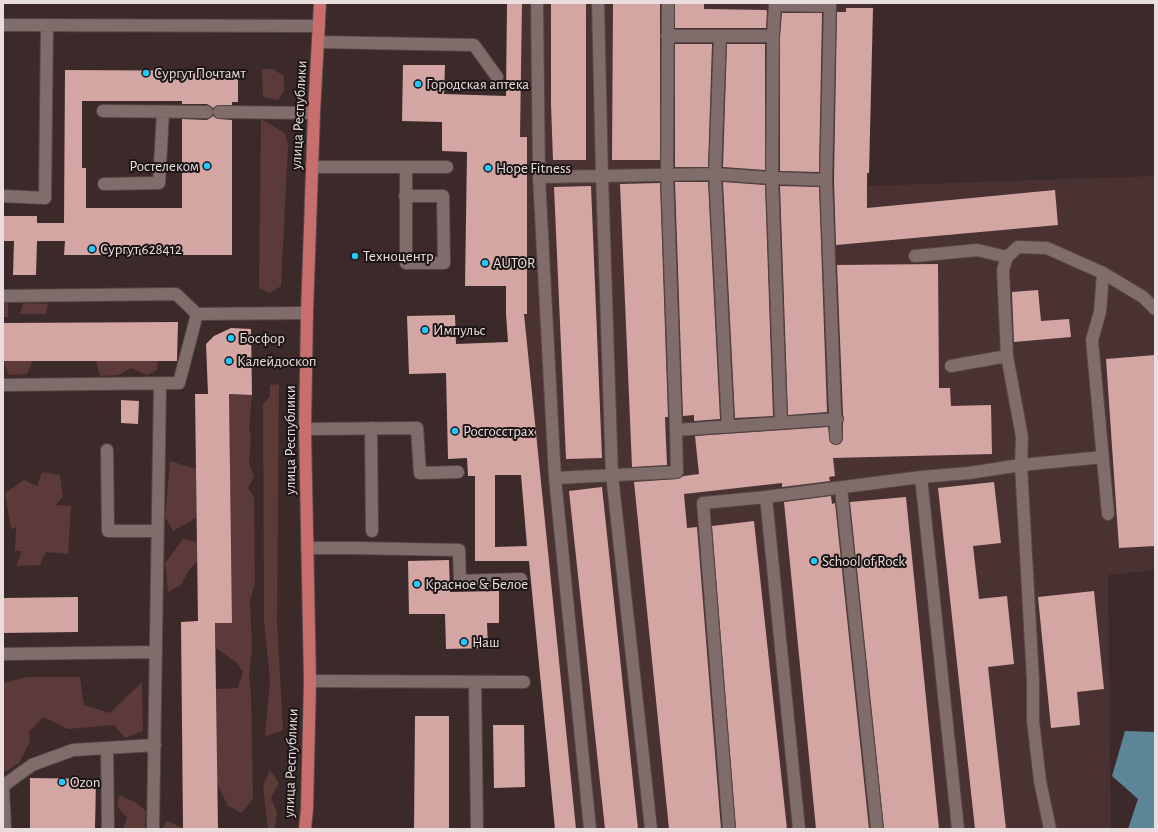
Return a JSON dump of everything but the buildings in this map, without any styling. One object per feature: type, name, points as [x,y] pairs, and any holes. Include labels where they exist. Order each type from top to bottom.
[{"type":"main road","name":"улица Республики","points":[[305,829],[307,809],[310,681],[305,429],[307,314],[314,113],[320,3]]},
{"type":"street","points":[[537,3],[539,177],[555,478],[590,829]]},
{"type":"street","points":[[598,3],[612,475],[650,829]]},
{"type":"street","points":[[555,478],[677,472],[667,175],[668,3]]},
{"type":"street","points":[[781,423],[772,178],[773,36],[775,5],[830,6],[826,180],[837,420],[836,438]]},
{"type":"street","points":[[3,25],[319,26]]},
{"type":"street","points":[[3,196],[45,198],[47,25]]},
{"type":"street","points":[[667,36],[773,36]]},
{"type":"street","points":[[720,37],[715,174],[728,427]]},
{"type":"street","points":[[318,42],[474,45],[497,77]]},
{"type":"street","points":[[103,111],[314,113]]},
{"type":"street","points":[[104,184],[159,183],[163,112]]},
{"type":"street","points":[[312,167],[448,167]]},
{"type":"street","points":[[405,196],[443,196],[444,263],[406,263],[405,196],[406,167]]},
{"type":"street","points":[[539,177],[715,174],[826,180]]},
{"type":"street","points":[[1050,829],[1040,781],[1033,721],[1033,680],[1021,465],[1022,437],[1008,356],[1003,270],[1007,257],[1018,247],[1047,248],[1103,274],[1143,297],[1155,309]]},
{"type":"street","points":[[915,256],[977,250],[1007,257]]},
{"type":"street","points":[[1103,274],[1100,312],[1092,340],[1108,514]]},
{"type":"street","points":[[3,296],[176,294],[197,314],[307,314]]},
{"type":"street","points":[[3,385],[179,383],[197,314]]},
{"type":"street","points":[[951,366],[1008,356]]},
{"type":"street","points":[[153,829],[160,384]]},
{"type":"street","points":[[676,430],[837,420]]},
{"type":"street","points":[[371,428],[372,531]]},
{"type":"street","points":[[305,429],[417,428],[420,473],[458,472]]},
{"type":"street","points":[[108,450],[108,531],[158,531]]},
{"type":"street","points":[[729,829],[703,503],[766,497],[921,477],[969,473],[1021,465],[1103,457]]},
{"type":"street","points":[[921,477],[958,829]]},
{"type":"street","points":[[841,488],[877,829]]},
{"type":"street","points":[[766,497],[799,829]]},
{"type":"street","points":[[307,548],[459,550],[460,581],[521,579]]},
{"type":"street","points":[[3,654],[156,652]]},
{"type":"street","points":[[310,681],[475,683],[524,682]]},
{"type":"street","points":[[475,683],[477,829]]},
{"type":"street","points":[[5,829],[3,786],[32,765],[73,750],[155,745]]},
{"type":"street","points":[[107,748],[108,829]]},
{"type":"shaded area","points":[[507,3],[873,3],[869,173],[867,186],[1155,176],[1155,570],[1108,575],[1111,829],[555,829],[506,314]]},
{"type":"shaded area","points":[[262,69],[273,69],[284,76],[284,91],[278,100],[263,97]]},
{"type":"shaded area","points":[[261,119],[285,133],[288,145],[281,286],[270,293],[259,288]]},
{"type":"shaded area","points":[[3,302],[8,302],[8,317],[3,317]]},
{"type":"shaded area","points":[[23,303],[48,304],[46,314],[20,314]]},
{"type":"shaded area","points":[[3,361],[33,361],[27,374],[9,375]]},
{"type":"shaded area","points":[[96,361],[158,361],[157,370],[147,375],[131,368],[118,375],[100,376]]},
{"type":"shaded area","points":[[279,384],[277,622],[283,730],[265,737],[270,680],[264,620],[263,403],[270,397],[270,385]]},
{"type":"shaded area","points":[[229,394],[252,395],[249,428],[251,436],[249,463],[254,477],[248,488],[254,497],[255,582],[250,601],[252,648],[249,676],[251,694],[253,799],[242,813],[228,806],[217,783],[216,689],[238,688],[243,672],[236,662],[216,648],[215,623],[232,623]]},
{"type":"shaded area","points":[[170,461],[196,469],[196,518],[173,531],[165,517]]},
{"type":"shaded area","points":[[42,472],[60,475],[63,497],[55,505],[71,506],[68,554],[46,552],[40,565],[16,566],[22,551],[15,551],[16,527],[11,529],[5,493],[24,480],[37,486]]},
{"type":"shaded area","points":[[183,539],[197,542],[197,562],[189,570],[181,585],[168,592],[165,563]]},
{"type":"shaded area","points":[[27,677],[80,677],[84,705],[110,713],[142,682],[143,731],[125,738],[114,725],[68,729],[43,717],[29,732],[30,741],[19,763],[3,773],[3,683]]},
{"type":"shaded area","points":[[270,770],[279,783],[271,798],[277,812],[275,828],[268,829],[263,786]]},
{"type":"shaded area","points":[[119,795],[135,802],[146,811],[145,829],[123,829],[127,818],[117,806]]},
{"type":"shaded area","points":[[167,821],[183,828],[183,829],[162,829]]},
{"type":"water","points":[[1125,731],[1155,732],[1155,829],[1128,829],[1138,799],[1112,776]]},
{"type":"place","name":"Сургут Почтамт","points":[[146,73]]},
{"type":"place","name":"Городская аптека","points":[[418,84]]},
{"type":"place","name":"Ростелеком","points":[[207,166]]},
{"type":"place","name":"Hope Fitness","points":[[488,168]]},
{"type":"place","name":"Сургут 628412","points":[[92,249]]},
{"type":"place","name":"Техноцентр","points":[[355,256]]},
{"type":"place","name":"AUTOR","points":[[485,263]]},
{"type":"place","name":"Импульс","points":[[425,330]]},
{"type":"place","name":"Босфор","points":[[231,338]]},
{"type":"place","name":"Калейдоскоп","points":[[229,361]]},
{"type":"place","name":"Росгосстрах","points":[[455,431]]},
{"type":"place","name":"School of Rock","points":[[814,561]]},
{"type":"place","name":"Красное & Белое","points":[[417,584]]},
{"type":"place","name":"Наш","points":[[464,642]]},
{"type":"place","name":"Ozon","points":[[62,782]]}]
